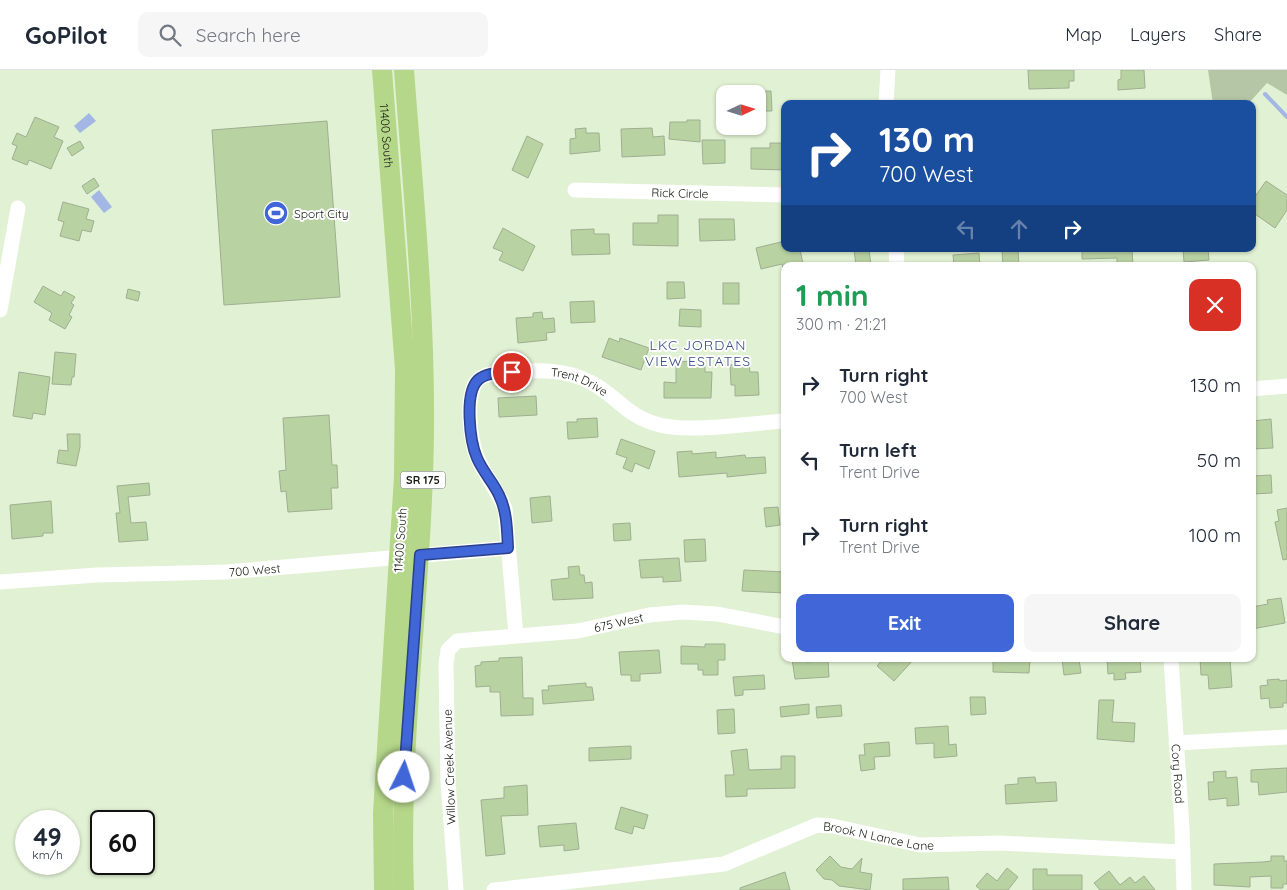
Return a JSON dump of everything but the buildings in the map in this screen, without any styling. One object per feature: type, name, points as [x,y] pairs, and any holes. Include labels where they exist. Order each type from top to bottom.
[{"type":"main road","name":"11400 South","points":[[382,70],[405,369],[404,477],[383,813],[384,890]]},
{"type":"main road","name":"11400 South","points":[[404,70],[422,322],[424,428],[420,555],[403,796],[404,890]]},
{"type":"street","points":[[886,100],[888,70]]},
{"type":"street","name":"Rick Circle","points":[[576,190],[781,194]]},
{"type":"street","points":[[0,310],[18,208]]},
{"type":"street","name":"Trent Drive","points":[[516,635],[505,509],[500,495],[477,458],[473,440],[471,394],[474,386],[485,376],[543,371],[576,376],[601,388],[636,416],[663,426],[686,428],[781,421]]},
{"type":"street","points":[[1256,389],[1287,386]]},
{"type":"street","name":"700 West","points":[[0,582],[97,575],[226,572],[508,548]]},
{"type":"street","name":"675 West","points":[[452,645],[462,640],[578,631],[649,615],[683,612],[717,614],[781,626]]},
{"type":"street","name":"Willow Creek Avenue","points":[[452,645],[448,650],[446,664],[446,734],[456,890]]},
{"type":"street","name":"Cory Road","points":[[1170,662],[1182,828],[1181,852],[1184,890]]},
{"type":"street","points":[[1176,743],[1287,737]]},
{"type":"street","name":"Brook N Lance Lane","points":[[494,890],[724,864],[818,825],[832,826],[920,845],[999,842],[1181,852]]},
{"type":"green space","points":[[1208,70],[1287,70],[1287,95],[1267,83],[1252,100],[1212,100]]},
{"type":"water","points":[[89,113],[96,121],[80,133],[74,126]]},
{"type":"water","points":[[99,190],[112,207],[104,213],[91,197]]},
{"type":"waterway","points":[[1265,94],[1287,117]]},
{"type":"place","name":"Sport City","points":[[276,213]]},
{"type":"district","name":"LKC JORDAN VIEW ESTATES","points":[[698,354]]},
{"type":"route","points":[[404,777],[420,555],[508,548],[505,509],[500,495],[477,458],[472,435],[470,402],[471,394],[478,380],[492,374],[512,372]]}]
